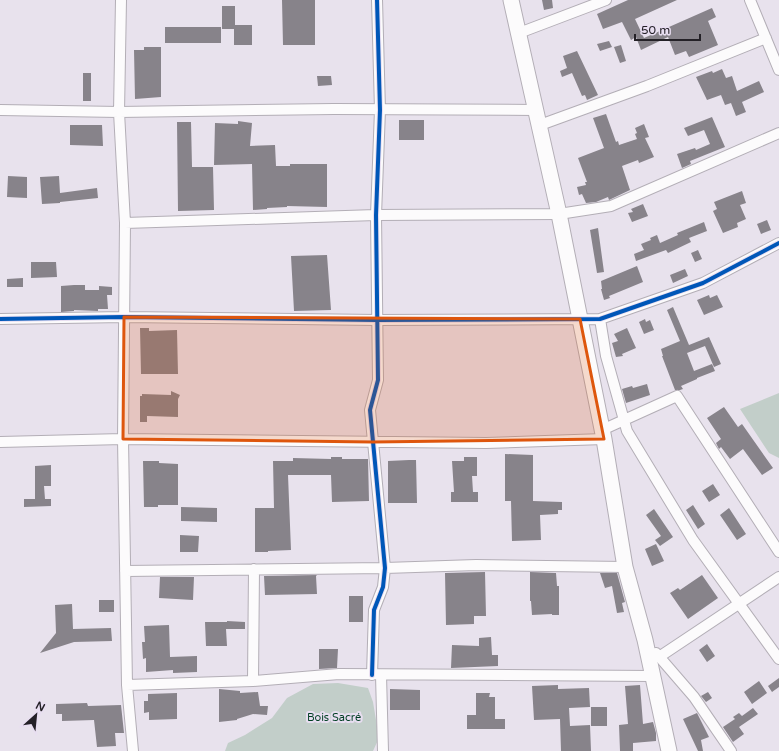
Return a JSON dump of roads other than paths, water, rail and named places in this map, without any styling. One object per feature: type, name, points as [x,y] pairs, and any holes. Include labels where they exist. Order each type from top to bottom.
[{"type":"main road","points":[[511,0],[559,214],[603,435],[625,567],[645,640],[669,751]]},
{"type":"street","points":[[121,0],[119,112],[125,224],[123,439],[125,571],[127,685],[133,751]]},
{"type":"street","points":[[377,0],[380,110],[376,215],[378,380],[370,410],[385,568],[383,587],[374,610],[383,751]]},
{"type":"street","points":[[519,33],[606,0]]},
{"type":"street","points":[[750,0],[779,70]]},
{"type":"street","points":[[540,125],[647,86],[766,38]]},
{"type":"street","points":[[0,110],[119,112],[334,109],[536,110]]},
{"type":"street","points":[[125,224],[376,215],[559,214],[611,206],[779,133]]},
{"type":"street","points":[[0,319],[124,317],[377,320],[600,319],[703,283],[779,243]]},
{"type":"street","points":[[600,319],[606,356],[627,431],[693,540],[779,659]]},
{"type":"street","points":[[0,442],[123,439],[486,443],[603,435],[624,421],[677,396],[779,552]]},
{"type":"street","points":[[125,571],[385,568],[476,565],[625,567]]},
{"type":"street","points":[[253,681],[254,569]]},
{"type":"street","points":[[659,657],[779,577]]},
{"type":"street","points":[[645,640],[694,697],[732,751]]},
{"type":"street","points":[[127,685],[253,681],[339,674],[652,676]]},
{"type":"park label","name":"Bois Sacré","points":[[334,717]]}]
